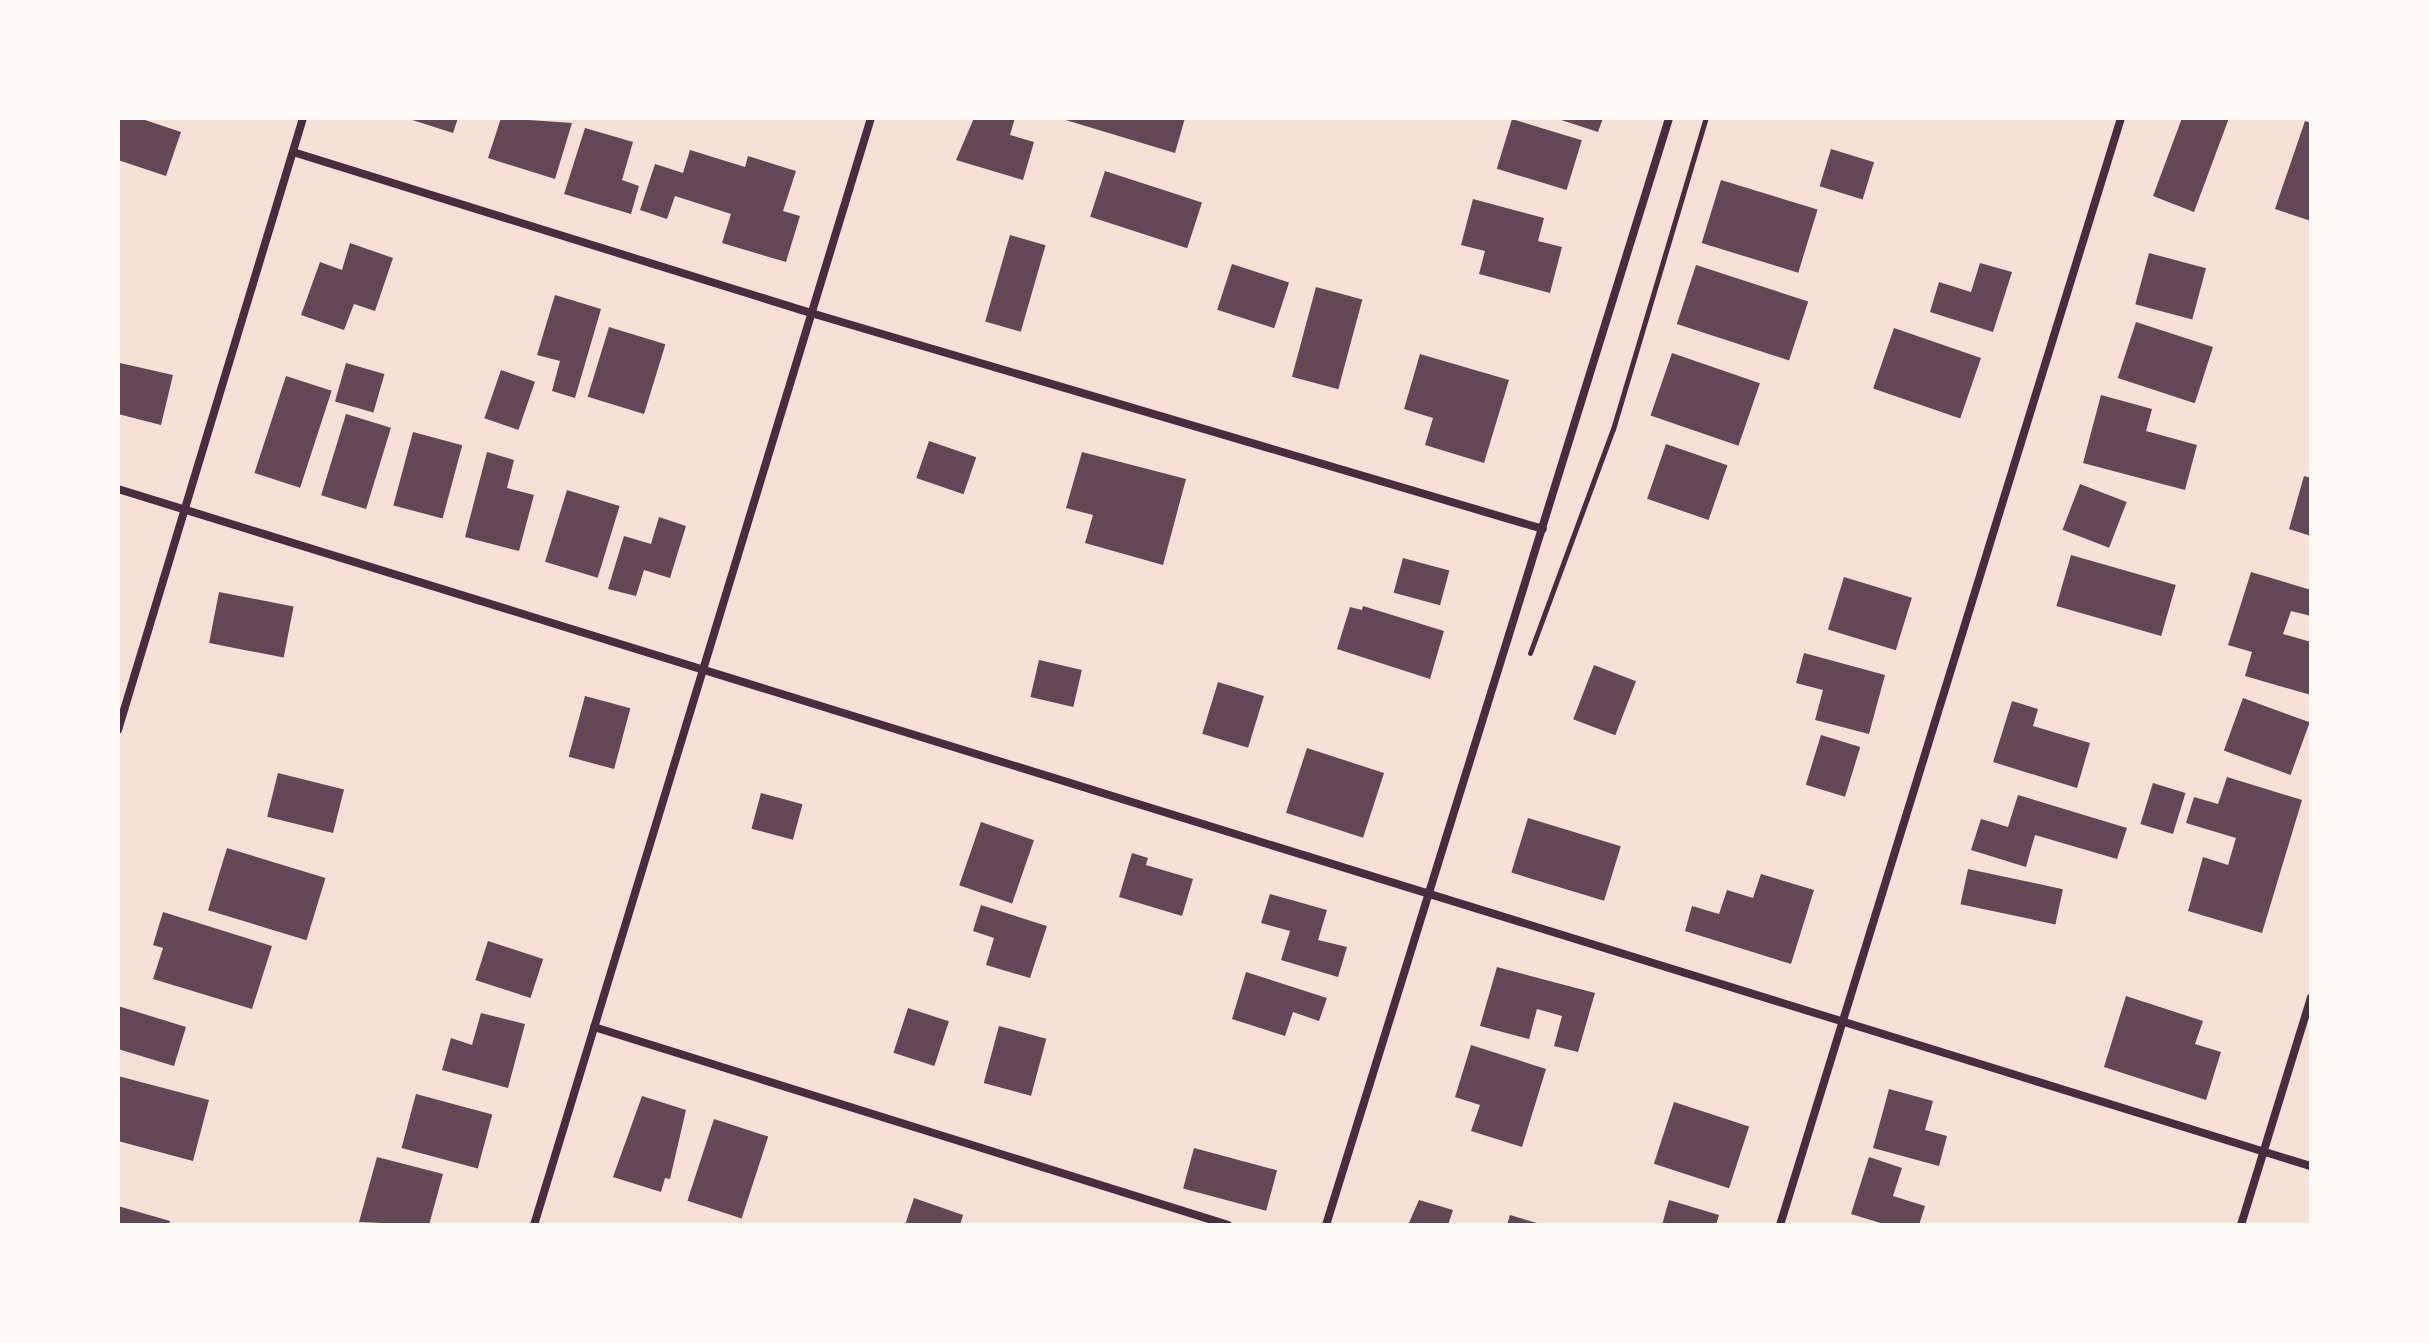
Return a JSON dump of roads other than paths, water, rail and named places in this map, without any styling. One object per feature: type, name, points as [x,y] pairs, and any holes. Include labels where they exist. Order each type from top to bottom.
[{"type":"street","points":[[118,730],[303,118]]},
{"type":"street","points":[[534,1225],[871,118]]},
{"type":"street","points":[[1326,1225],[1431,895],[1669,118]]},
{"type":"street","points":[[1780,1225],[2121,118]]},
{"type":"street","points":[[293,152],[811,313],[1543,529]]},
{"type":"street","points":[[118,489],[2311,1166]]},
{"type":"street","points":[[2241,1225],[2311,998]]},
{"type":"street","points":[[594,1027],[1228,1225]]}]
